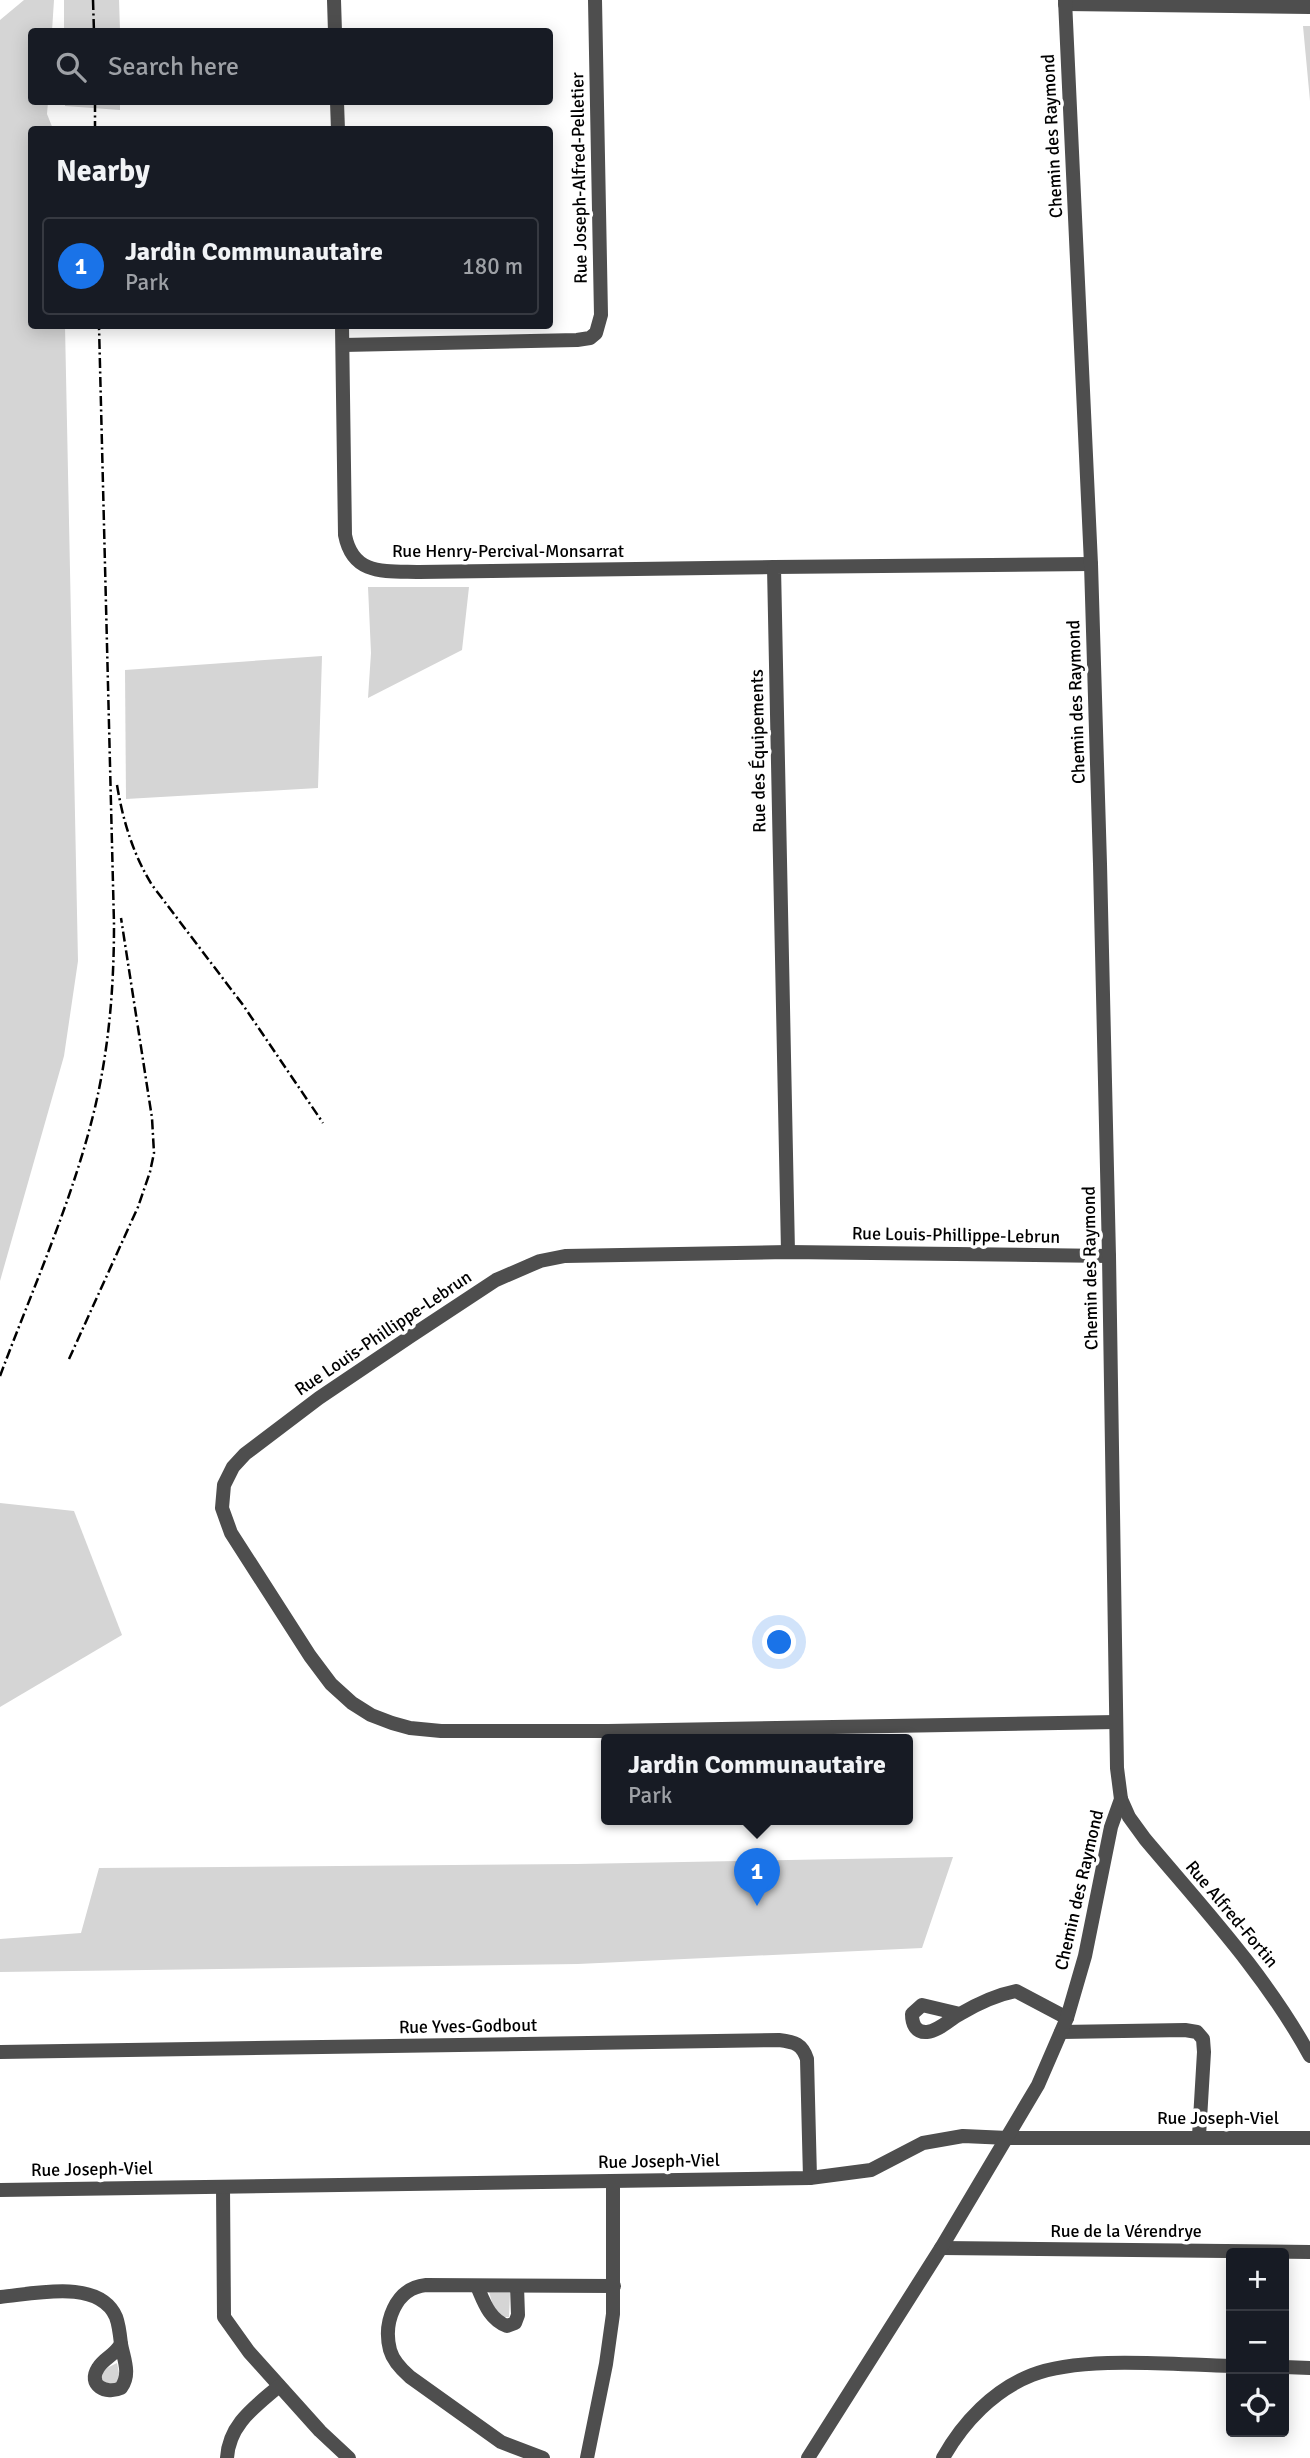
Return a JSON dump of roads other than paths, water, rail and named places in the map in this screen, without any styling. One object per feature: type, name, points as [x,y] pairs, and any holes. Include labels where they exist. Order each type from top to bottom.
[{"type":"street","points":[[334,0],[335,28]]},
{"type":"street","name":"Rue Joseph-Alfred-Pelletier","points":[[343,345],[577,341],[590,338],[596,333],[601,314],[594,0]]},
{"type":"street","points":[[1065,2],[1310,7]]},
{"type":"street","name":"Chemin des Raymond","points":[[808,2458],[941,2248],[1038,2085],[1064,2025],[1085,1956],[1111,1826],[1121,1798],[1116,1768],[1110,1256],[1091,564],[1065,2]]},
{"type":"street","points":[[337,105],[338,126]]},
{"type":"street","name":"Rue Henry-Percival-Monsarrat","points":[[342,329],[345,535],[347,547],[363,565],[375,571],[419,572],[774,567]]},
{"type":"street","points":[[774,567],[1091,564]]},
{"type":"street","name":"Rue des Équipements","points":[[774,567],[788,1252]]},
{"type":"street","name":"Rue Louis-Phillippe-Lebrun","points":[[1110,1256],[788,1252],[565,1256],[519,1269],[496,1280],[319,1398],[245,1454],[233,1467],[223,1486],[222,1508],[231,1533],[331,1684],[352,1703],[371,1715],[410,1728],[441,1731],[608,1731],[1116,1722]]},
{"type":"street","name":"Rue Alfred-Fortin","points":[[1121,1798],[1129,1817],[1145,1839],[1250,1963],[1276,1998],[1310,2056]]},
{"type":"street","points":[[960,2014],[995,1997],[1016,1991],[1064,2025],[1196,2032],[1203,2039],[1204,2052],[1199,2136]]},
{"type":"street","name":"Rue Yves-Godbout","points":[[0,2052],[751,2040],[794,2042],[803,2049],[807,2059],[810,2178]]},
{"type":"street","name":"Rue Joseph-Viel","points":[[0,2190],[810,2178],[871,2170],[923,2143],[963,2136],[1310,2138]]},
{"type":"street","points":[[587,2458],[606,2364],[614,2286],[613,2181]]},
{"type":"street","points":[[223,2186],[224,2317],[233,2333],[279,2386],[349,2458]]},
{"type":"street","name":"Rue de la Vérendrye","points":[[941,2248],[1310,2252]]},
{"type":"street","points":[[543,2458],[501,2442],[410,2378],[390,2352],[388,2335],[397,2301],[414,2286],[426,2285],[614,2286]]},
{"type":"street","points":[[477,2286],[488,2310],[500,2323],[508,2326],[515,2323],[518,2315],[517,2286]]},
{"type":"street","points":[[0,2297],[61,2292],[91,2294],[109,2306],[116,2316],[121,2344]]},
{"type":"street","points":[[943,2458],[968,2420],[995,2396],[1032,2375],[1065,2366],[1116,2363],[1226,2366]]},
{"type":"street","points":[[1289,2367],[1310,2368]]},
{"type":"street","points":[[227,2458],[228,2443],[239,2422],[279,2386]]},
{"type":"railway","points":[[93,0],[94,28]]},
{"type":"railway","points":[[95,105],[95,126]]},
{"type":"railway","points":[[0,1376],[79,1165],[98,1094],[110,1009],[114,924],[99,329]]},
{"type":"railway","points":[[117,785],[130,837],[152,885],[243,1005],[323,1123]]},
{"type":"railway","points":[[69,1359],[138,1207],[154,1153],[152,1118],[121,918]]},
{"type":"place","name":"Jardin Communautaire","points":[[757,1906]]}]
